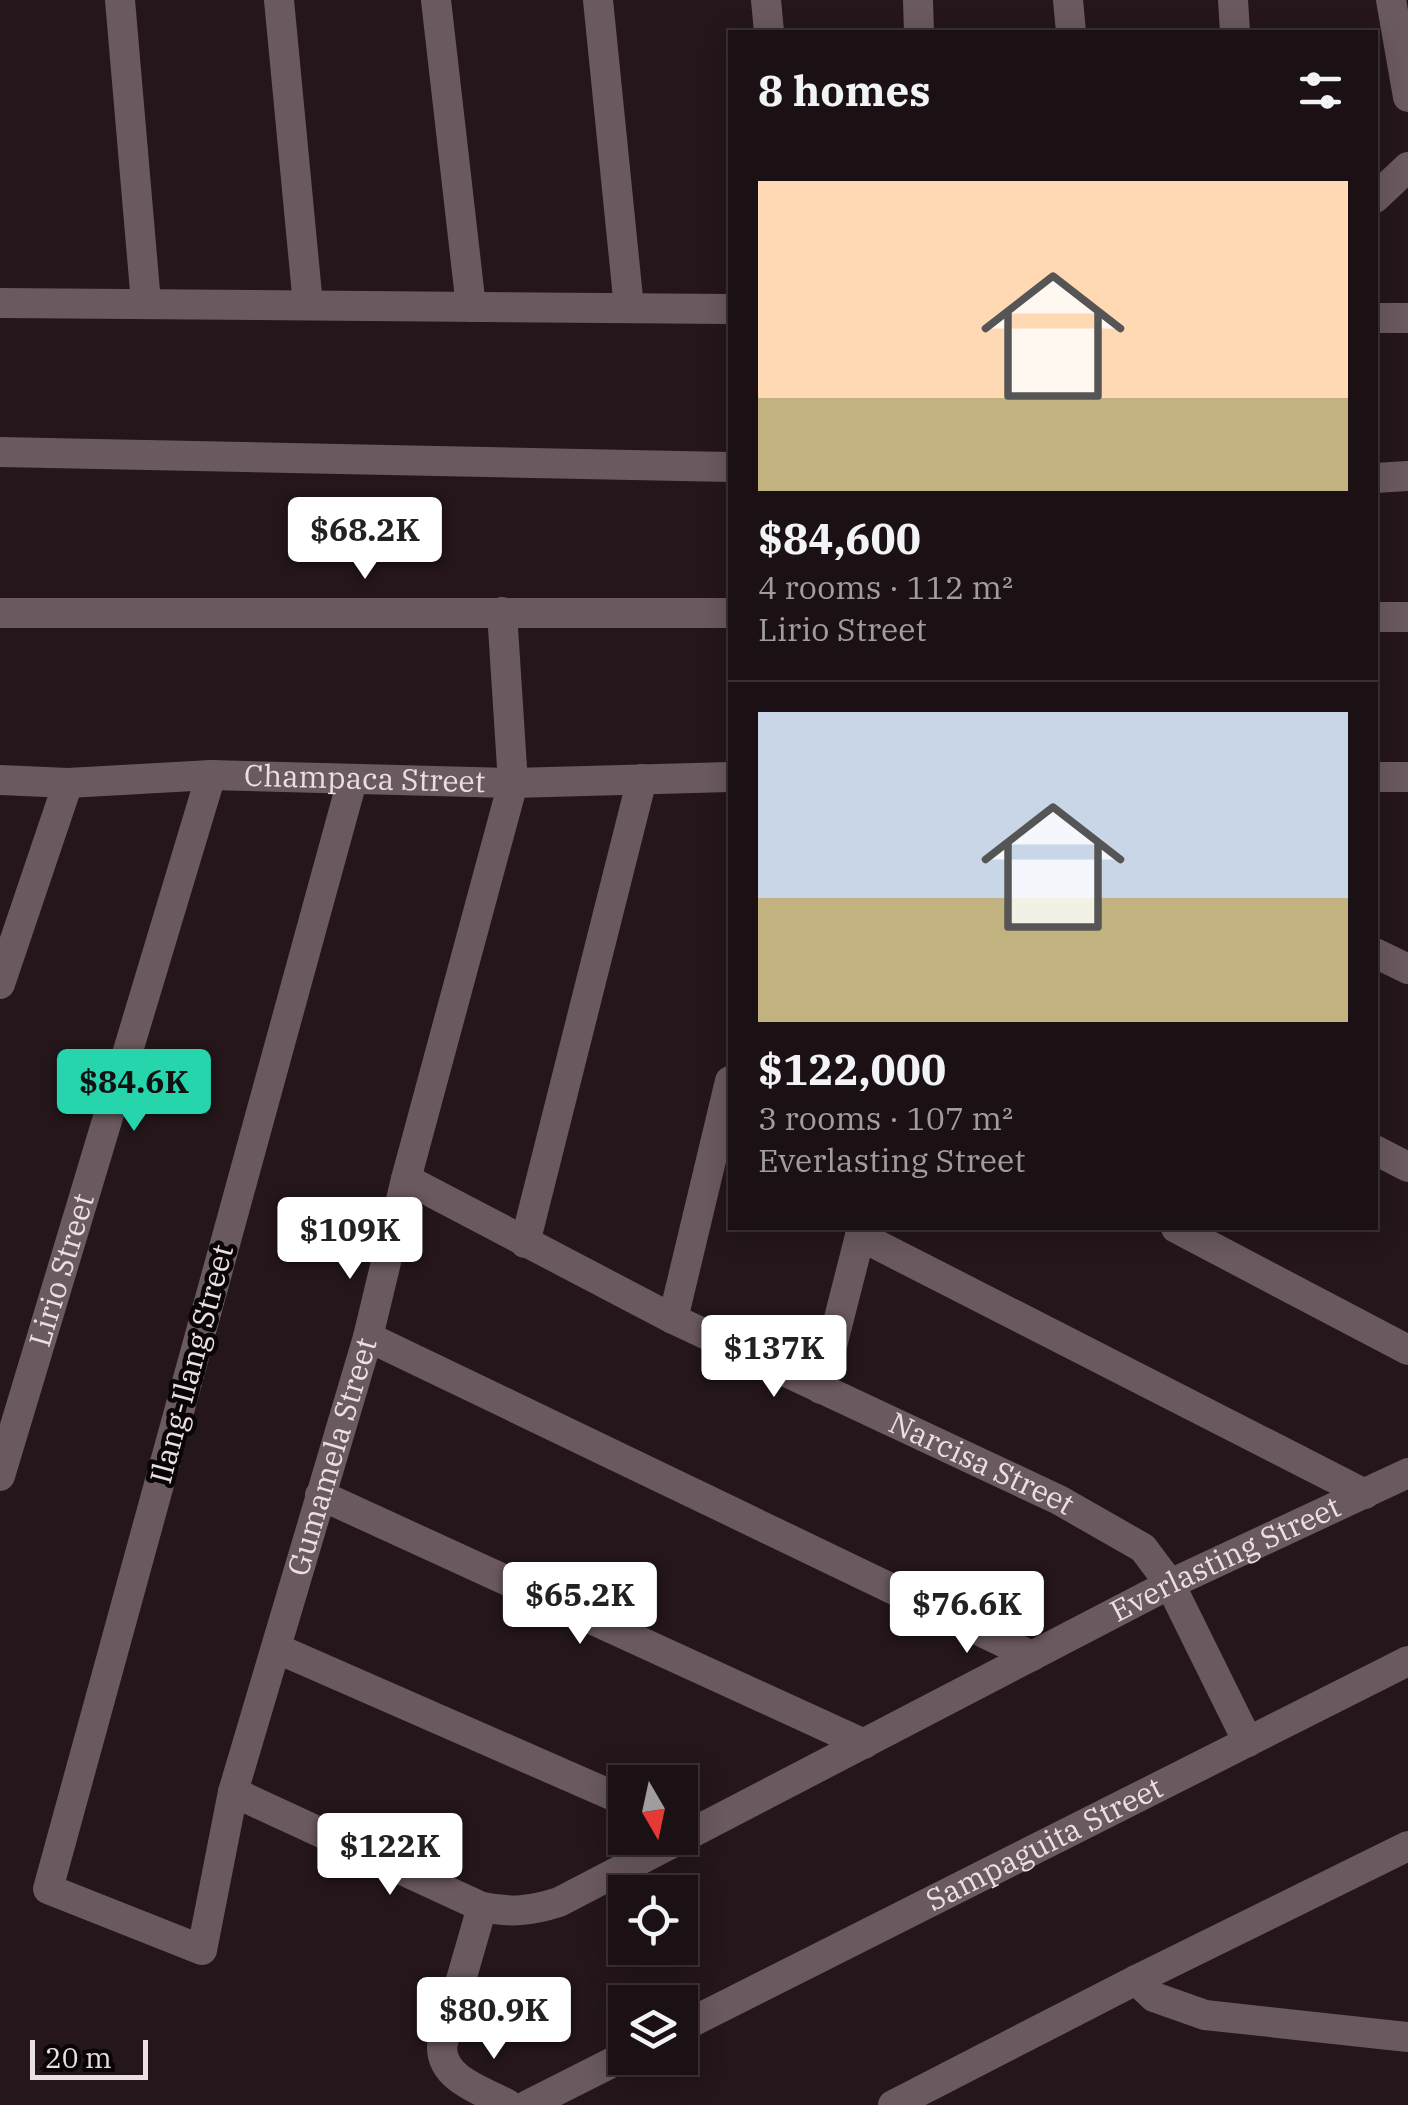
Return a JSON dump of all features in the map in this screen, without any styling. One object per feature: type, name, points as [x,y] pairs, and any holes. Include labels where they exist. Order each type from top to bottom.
[{"type":"street","points":[[120,0],[146,303]]},
{"type":"street","points":[[278,0],[308,305]]},
{"type":"street","points":[[436,0],[470,306]]},
{"type":"street","points":[[598,0],[629,308]]},
{"type":"street","points":[[766,0],[768,30]]},
{"type":"street","points":[[918,0],[920,30]]},
{"type":"street","points":[[1068,0],[1071,30]]},
{"type":"street","points":[[1232,0],[1235,30]]},
{"type":"street","points":[[1391,0],[1408,97]]},
{"type":"street","points":[[1378,195],[1408,166]]},
{"type":"street","points":[[0,302],[728,308]]},
{"type":"street","points":[[1378,318],[1408,318]]},
{"type":"street","points":[[0,452],[728,466]]},
{"type":"street","points":[[1378,478],[1408,476]]},
{"type":"street","points":[[0,612],[728,613]]},
{"type":"street","name":"Gumamela Street","points":[[202,1950],[233,1792],[368,1337],[406,1179],[513,783],[502,612]]},
{"type":"street","points":[[1378,617],[1408,618]]},
{"type":"street","name":"Champaca Street","points":[[0,780],[68,783],[211,775],[513,783],[728,778]]},
{"type":"street","name":"Lirio Street","points":[[0,1476],[211,775]]},
{"type":"street","points":[[1378,777],[1408,777]]},
{"type":"street","points":[[525,1243],[642,779]]},
{"type":"street","name":"Ilang-Ilang Street","points":[[202,1950],[48,1889],[352,780]]},
{"type":"street","points":[[0,984],[68,783]]},
{"type":"street","points":[[1378,954],[1408,969]]},
{"type":"street","points":[[673,1319],[728,1090]]},
{"type":"street","points":[[1378,1152],[1408,1167]]},
{"type":"street","name":"Narcisa Street","points":[[406,1179],[673,1319],[1059,1500],[1143,1548],[1170,1584],[1248,1742]]},
{"type":"street","points":[[1180,1230],[1408,1350]]},
{"type":"street","points":[[821,1389],[861,1232],[1365,1494]]},
{"type":"street","points":[[368,1337],[1032,1656]]},
{"type":"street","name":"Everlasting Street","points":[[698,1823],[864,1744],[1170,1584],[1408,1473]]},
{"type":"street","points":[[320,1495],[864,1744]]},
{"type":"street","points":[[278,1648],[608,1794]]},
{"type":"street","name":"Sampaguita Street","points":[[698,2019],[1408,1662]]},
{"type":"street","name":"Everlasting Street","points":[[233,1792],[482,1907],[509,1912],[530,1912],[558,1902],[641,1855]]},
{"type":"street","points":[[893,2105],[1408,1846]]},
{"type":"street","points":[[1368,1866],[1408,1872]]},
{"type":"street","points":[[482,1907],[441,2057],[449,2072],[509,2105]]},
{"type":"street","points":[[1136,1980],[1154,1997],[1205,2015],[1408,2037]]},
{"type":"street","points":[[528,2105],[608,2065]]}]
